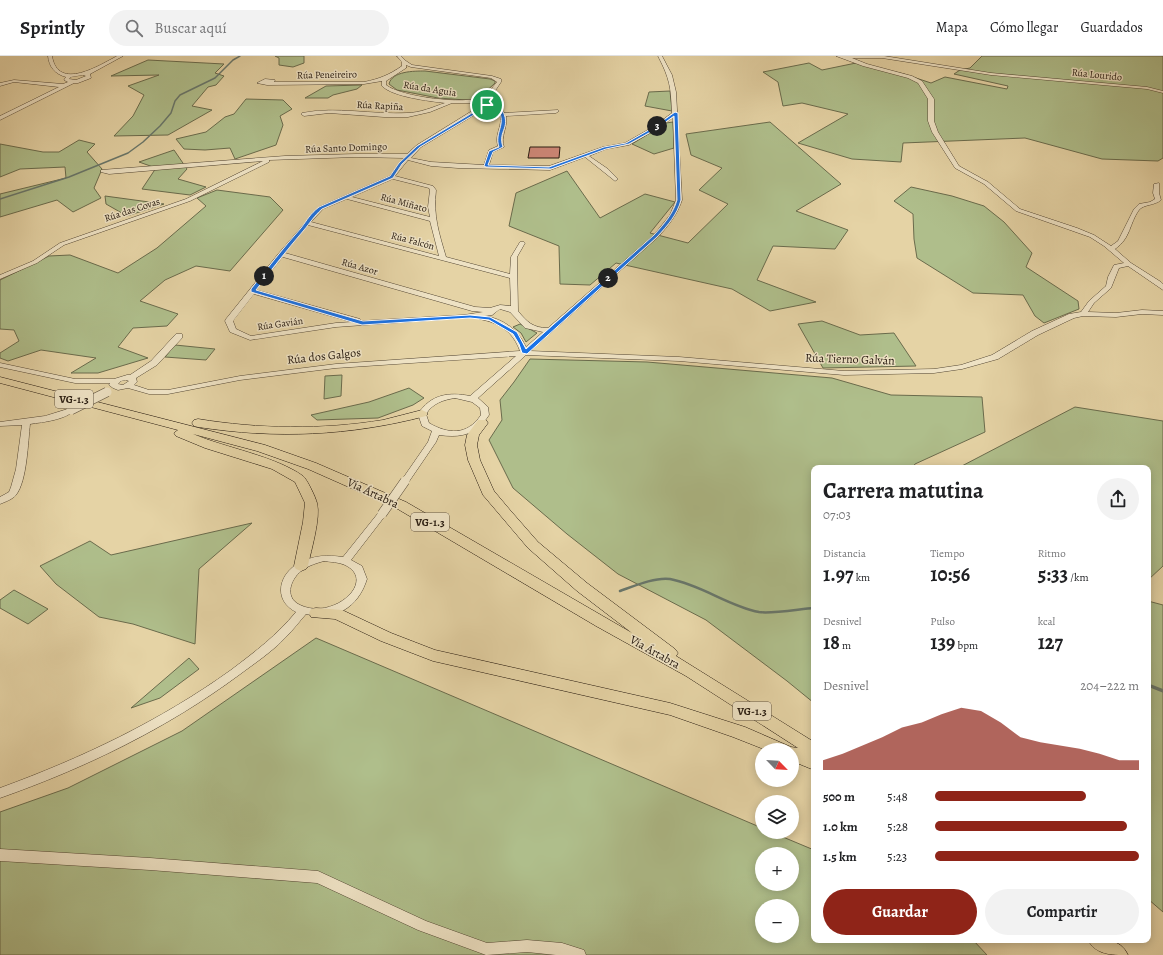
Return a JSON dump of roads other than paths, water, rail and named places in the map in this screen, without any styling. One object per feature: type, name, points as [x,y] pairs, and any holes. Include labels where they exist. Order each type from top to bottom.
[{"type":"highway","name":"Vía Ártabra","points":[[0,380],[262,448],[312,466],[401,505],[601,622],[691,672],[811,748]]},
{"type":"highway","points":[[148,418],[184,421],[247,430],[285,432],[379,424],[422,414]]},
{"type":"highway","points":[[148,418],[209,445],[276,466],[300,480],[311,502],[310,522],[302,566]]},
{"type":"highway","points":[[482,423],[473,435],[470,444],[474,460],[488,492],[505,513],[533,545],[582,587],[676,657],[691,672]]},
{"type":"highway","points":[[309,612],[337,614],[386,637],[433,655],[670,709],[739,732],[766,743]]},
{"type":"highway","points":[[799,756],[811,762]]},
{"type":"highway","points":[[1102,943],[1118,955]]},
{"type":"street","points":[[50,56],[56,70],[63,75],[69,76],[86,74],[121,56]]},
{"type":"street","name":"Rúa da Aguia","points":[[399,56],[404,65],[411,68],[412,66],[500,79],[489,94],[483,99],[474,102],[432,99],[398,92],[384,86],[384,80],[391,76],[402,72],[427,69]]},
{"type":"street","points":[[472,398],[525,353],[656,236],[668,222],[676,209],[679,200],[674,92],[670,75],[660,56]]},
{"type":"street","name":"Rúa Lourido","points":[[838,56],[882,57],[991,74],[1147,88],[1163,92]]},
{"type":"street","points":[[882,57],[891,56]]},
{"type":"street","points":[[895,56],[900,60]]},
{"type":"street","points":[[844,57],[865,65],[910,77],[920,82],[931,99],[931,121],[935,132],[957,167],[986,183],[1018,210],[1092,236],[1129,264],[1159,282],[1163,288]]},
{"type":"street","name":"Rúa da Aguia","points":[[391,76],[404,65]]},
{"type":"street","points":[[0,118],[72,82],[88,78],[89,76],[86,74]]},
{"type":"street","points":[[69,76],[66,80],[72,82]]},
{"type":"street","name":"Rúa Peneireiro","points":[[269,82],[290,84],[364,82],[376,81],[391,76]]},
{"type":"street","points":[[0,85],[14,81],[65,86]]},
{"type":"street","name":"Rúa Peneireiro","points":[[364,82],[384,86]]},
{"type":"street","points":[[486,166],[491,151],[501,147],[499,140],[504,123],[503,115],[489,94]]},
{"type":"street","name":"Rúa da Aguia","points":[[487,105],[491,101],[489,94]]},
{"type":"street","points":[[432,99],[437,103],[436,108]]},
{"type":"street","name":"Rúa Rapiña","points":[[307,115],[323,112],[408,115],[436,108],[452,101]]},
{"type":"street","points":[[474,102],[499,109]]},
{"type":"street","name":"Rúa Gavián","points":[[487,105],[419,146],[408,156],[392,177],[320,208],[311,216],[308,223],[252,290],[229,322],[233,330],[250,338],[336,325],[493,314]]},
{"type":"street","points":[[503,115],[556,111]]},
{"type":"street","name":"Rúa Santo Domingo","points":[[103,171],[109,172],[194,163],[349,155],[408,156],[409,159],[431,164],[550,168],[606,148],[627,144],[655,128],[676,113]]},
{"type":"street","points":[[585,155],[606,170],[615,179]]},
{"type":"street","name":"Rúa das Covas","points":[[0,277],[35,262],[62,244],[188,200],[270,159]]},
{"type":"street","points":[[392,177],[431,187],[433,190],[431,207],[438,245],[443,258]]},
{"type":"street","points":[[1111,249],[1121,242],[1136,210],[1141,205],[1151,204],[1158,200],[1156,193],[1157,184]]},
{"type":"street","name":"Rúa Miñato","points":[[347,197],[433,220]]},
{"type":"street","name":"Rúa Falcón","points":[[308,223],[513,277]]},
{"type":"street","points":[[493,314],[510,319],[514,313],[514,257],[522,242]]},
{"type":"street","points":[[423,253],[438,245]]},
{"type":"street","name":"Rúa Azor","points":[[281,254],[493,314]]},
{"type":"street","points":[[1083,314],[1091,302],[1109,287],[1111,277],[1116,266],[1129,264]]},
{"type":"street","points":[[252,290],[362,323]]},
{"type":"street","points":[[493,314],[510,300],[514,294]]},
{"type":"street","name":"Rúa Azor","points":[[435,297],[449,303],[454,307],[457,313],[467,316]]},
{"type":"street","points":[[436,318],[447,314],[454,307]]},
{"type":"street","points":[[493,314],[506,308],[514,313],[521,322],[530,327],[550,330]]},
{"type":"street","name":"Rúa Tierno Galván","points":[[525,353],[679,359],[844,373],[934,371],[962,368],[995,357],[1035,333],[1072,316],[1083,314],[1116,315],[1142,312],[1163,313]]},
{"type":"street","points":[[493,314],[515,333],[522,344],[525,353]]},
{"type":"street","points":[[0,424],[51,418],[71,410],[107,392],[123,377],[131,378],[154,363],[179,336]]},
{"type":"street","name":"Rúa dos Galgos","points":[[128,386],[149,392],[168,392],[240,378],[336,366],[525,353]]},
{"type":"street","points":[[0,365],[75,381],[128,386],[133,382],[131,378]]},
{"type":"street","points":[[455,396],[472,398],[484,406],[486,412],[482,423],[470,430],[453,434],[436,432],[425,424],[422,419],[422,414],[430,404],[442,398],[455,396]]},
{"type":"street","points":[[0,501],[13,494],[16,485],[24,449],[26,422]]},
{"type":"street","points":[[346,560],[382,514],[432,442],[436,432]]},
{"type":"street","points":[[324,558],[346,560],[355,565],[361,573],[363,582],[360,591],[353,600],[342,607],[329,611],[309,612],[295,608],[285,596],[284,589],[289,577],[302,566],[312,561],[324,558]]},
{"type":"street","points":[[0,793],[94,755],[129,739],[178,712],[230,677],[309,612]]},
{"type":"street","points":[[0,855],[150,864],[318,877],[423,926],[487,949],[527,946],[562,949],[579,955]]},
{"type":"waterway","points":[[0,199],[69,177],[128,153],[143,142],[160,126],[171,113],[175,101],[180,95],[215,78],[233,60],[240,56]]},
{"type":"waterway","points":[[620,591],[638,584],[658,579],[670,579],[693,586],[737,605],[759,612],[778,612],[811,608]]},
{"type":"waterway","points":[[1151,686],[1163,691]]}]
